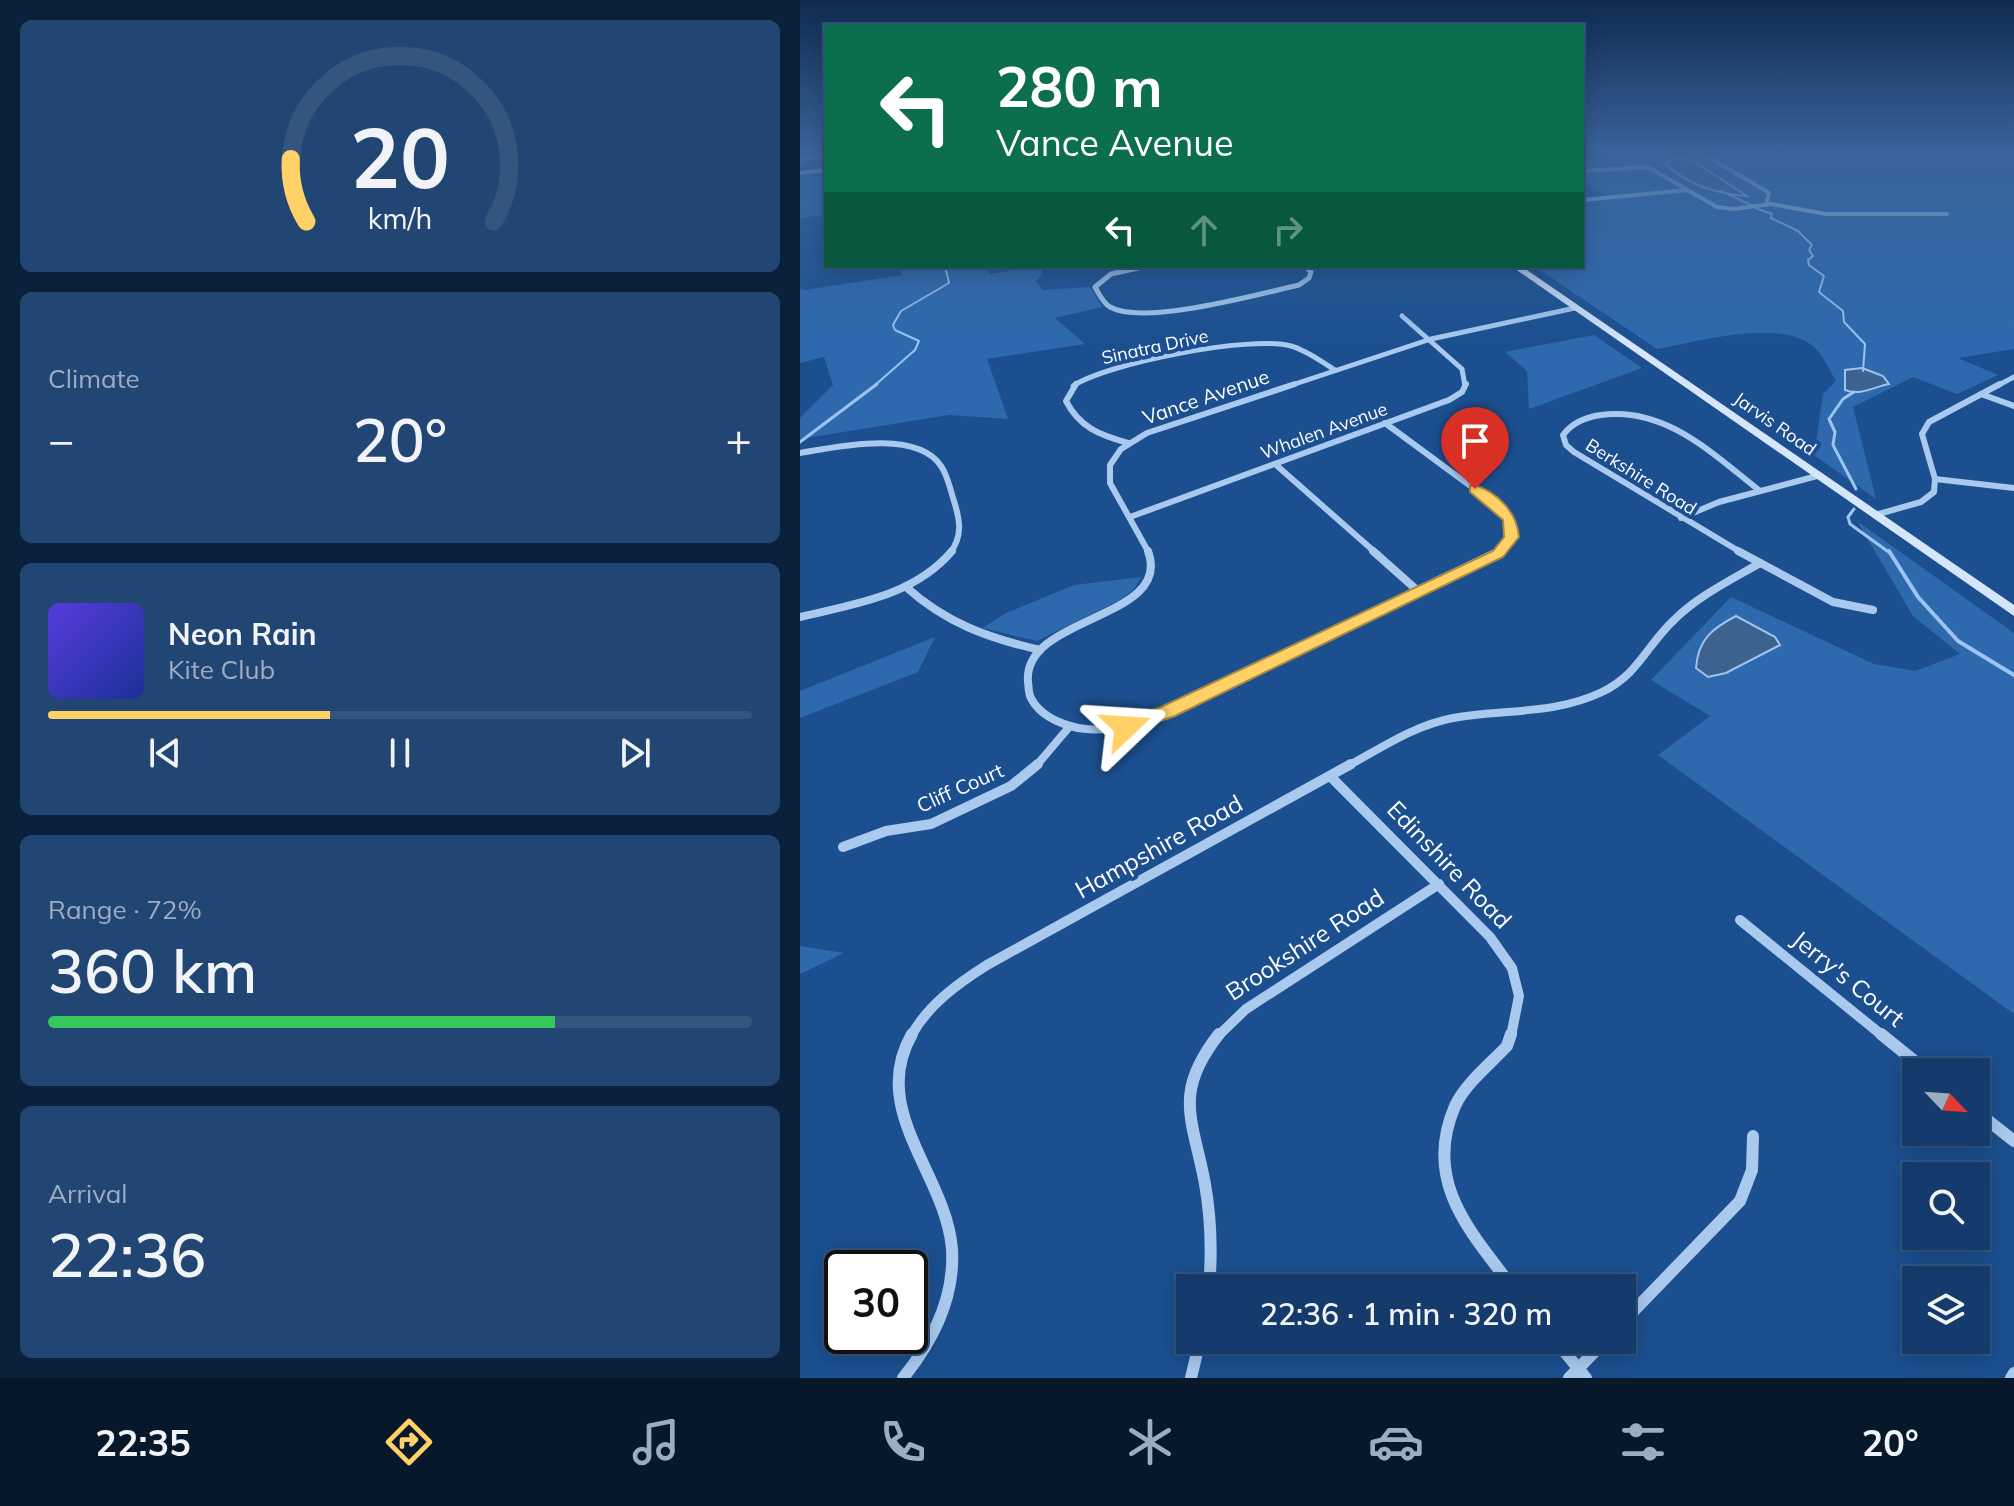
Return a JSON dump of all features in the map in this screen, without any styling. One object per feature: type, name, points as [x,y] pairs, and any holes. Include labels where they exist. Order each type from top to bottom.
[{"type":"street","points":[[1136,268],[1115,272],[1099,280],[1095,287],[1106,305],[1124,312],[1153,313],[1299,285],[1309,278],[1311,272],[1307,268]]},
{"type":"street","name":"Jarvis Road","points":[[1518,268],[2014,612]]},
{"type":"street","name":"Vance Avenue","points":[[1040,650],[1064,631],[1121,605],[1143,588],[1150,574],[1152,561],[1108,478],[1111,462],[1128,443],[1147,433],[1431,339],[1578,310]]},
{"type":"street","points":[[1402,316],[1431,339]]},
{"type":"street","name":"Whalen Avenue","points":[[1130,517],[1449,400],[1465,388],[1465,373],[1431,339]]},
{"type":"street","name":"Sinatra Drive","points":[[1128,443],[1090,432],[1079,423],[1066,401],[1074,385],[1102,371],[1249,342],[1277,343],[1299,349],[1335,370]]},
{"type":"street","points":[[1875,515],[1927,499],[1934,492],[1935,479],[1923,430],[1933,419],[2014,377]]},
{"type":"street","points":[[1981,394],[2014,406]]},
{"type":"street","name":"Berkshire Road","points":[[1760,491],[1671,426],[1653,418],[1625,413],[1604,414],[1578,422],[1565,431],[1564,441],[1569,448],[1681,518],[1837,604],[1873,610]]},
{"type":"street","points":[[906,587],[938,615],[962,629],[1040,650],[1029,669],[1027,688],[1031,699],[1045,715],[1070,726],[1107,729],[1144,721],[1498,554],[1511,537],[1512,525],[1507,515],[1385,423]]},
{"type":"street","points":[[800,453],[892,444],[921,451],[939,463],[961,522],[961,532],[944,560],[906,587],[800,617]]},
{"type":"street","points":[[1275,464],[1418,591]]},
{"type":"street","points":[[1681,518],[1712,505],[1817,476]]},
{"type":"street","points":[[1935,479],[2014,488]]},
{"type":"street","name":"Hampshire Road","points":[[903,1378],[914,1366],[940,1319],[952,1273],[953,1251],[945,1215],[902,1114],[897,1095],[900,1057],[918,1022],[947,990],[1407,733],[1465,715],[1544,710],[1598,694],[1621,682],[1638,667],[1671,622],[1691,604],[1760,563]]},
{"type":"street","name":"Cliff Court","points":[[843,847],[886,831],[931,824],[1011,786],[1043,760],[1070,726]]},
{"type":"street","name":"Edinshire Road","points":[[1330,776],[1498,945],[1516,981],[1518,1014],[1507,1046],[1455,1106],[1445,1146],[1449,1192],[1459,1216],[1502,1274]]},
{"type":"street","name":"Brookshire Road","points":[[1209,1274],[1208,1206],[1192,1135],[1189,1104],[1194,1072],[1201,1058],[1225,1026],[1246,1009],[1439,884]]},
{"type":"street","name":"Jerry's Court","points":[[1740,920],[1911,1058]]},
{"type":"street","points":[[1990,1122],[2014,1141]]},
{"type":"street","points":[[1636,1309],[1740,1201],[1751,1178],[1753,1136]]},
{"type":"street","points":[[1191,1378],[1197,1354]]},
{"type":"street","points":[[1564,1354],[1577,1375],[1594,1354]]},
{"type":"shaded area","points":[[800,214],[824,214],[824,215],[800,218]]},
{"type":"shaded area","points":[[1584,214],[2014,214],[2014,349],[1958,358],[1998,375],[1957,394],[1913,377],[1853,407],[1876,499],[1814,455],[1823,394],[1836,381],[1816,349],[1802,339],[1783,334],[1740,334],[1657,349],[1537,268],[1584,268]]},
{"type":"shaded area","points":[[900,268],[988,268],[990,274],[1041,268],[1042,275],[1036,281],[1043,290],[1090,287],[1102,307],[1055,318],[1085,344],[987,359],[1008,419],[949,415],[800,439],[800,418],[833,385],[824,357],[800,363],[800,288],[805,290],[902,275]]},
{"type":"shaded area","points":[[1594,335],[1642,368],[1529,409],[1527,371],[1505,352]]},
{"type":"shaded area","points":[[1862,368],[1883,376],[1889,384],[1862,392],[1845,390],[1845,370]]},
{"type":"shaded area","points":[[1857,521],[2014,633],[2014,1014],[1658,755],[1710,716],[1651,680],[1731,597],[1874,664],[1915,671],[1960,654],[1913,616]]},
{"type":"shaded area","points":[[1142,577],[1133,590],[1120,600],[1037,641],[983,628],[1004,614],[1074,585]]},
{"type":"shaded area","points":[[1736,616],[1775,637],[1780,645],[1726,673],[1708,677],[1696,668],[1703,642],[1720,625]]},
{"type":"shaded area","points":[[935,637],[918,672],[800,718],[800,691]]},
{"type":"shaded area","points":[[800,946],[844,953],[800,974]]},
{"type":"waterway","points":[[1772,214],[1771,218],[1798,231],[1812,245],[1809,250],[1813,256],[1808,260],[1809,265],[1824,276],[1819,292],[1843,311],[1844,322],[1865,344],[1863,371]]},
{"type":"waterway","points":[[874,386],[915,350],[919,341],[895,330],[893,325],[901,311],[949,283],[945,268]]},
{"type":"waterway","points":[[800,442],[877,384]]},
{"type":"waterway","points":[[1854,392],[1843,399],[1829,419],[1835,432],[1833,445],[1856,489]]},
{"type":"waterway","points":[[1854,509],[1848,517],[1850,524],[1890,553]]},
{"type":"waterway","points":[[1889,551],[1918,597],[1958,641],[2014,675]]},
{"type":"route","points":[[1126,727],[1168,711],[1498,554],[1511,537],[1510,520],[1503,510],[1475,489]]}]
